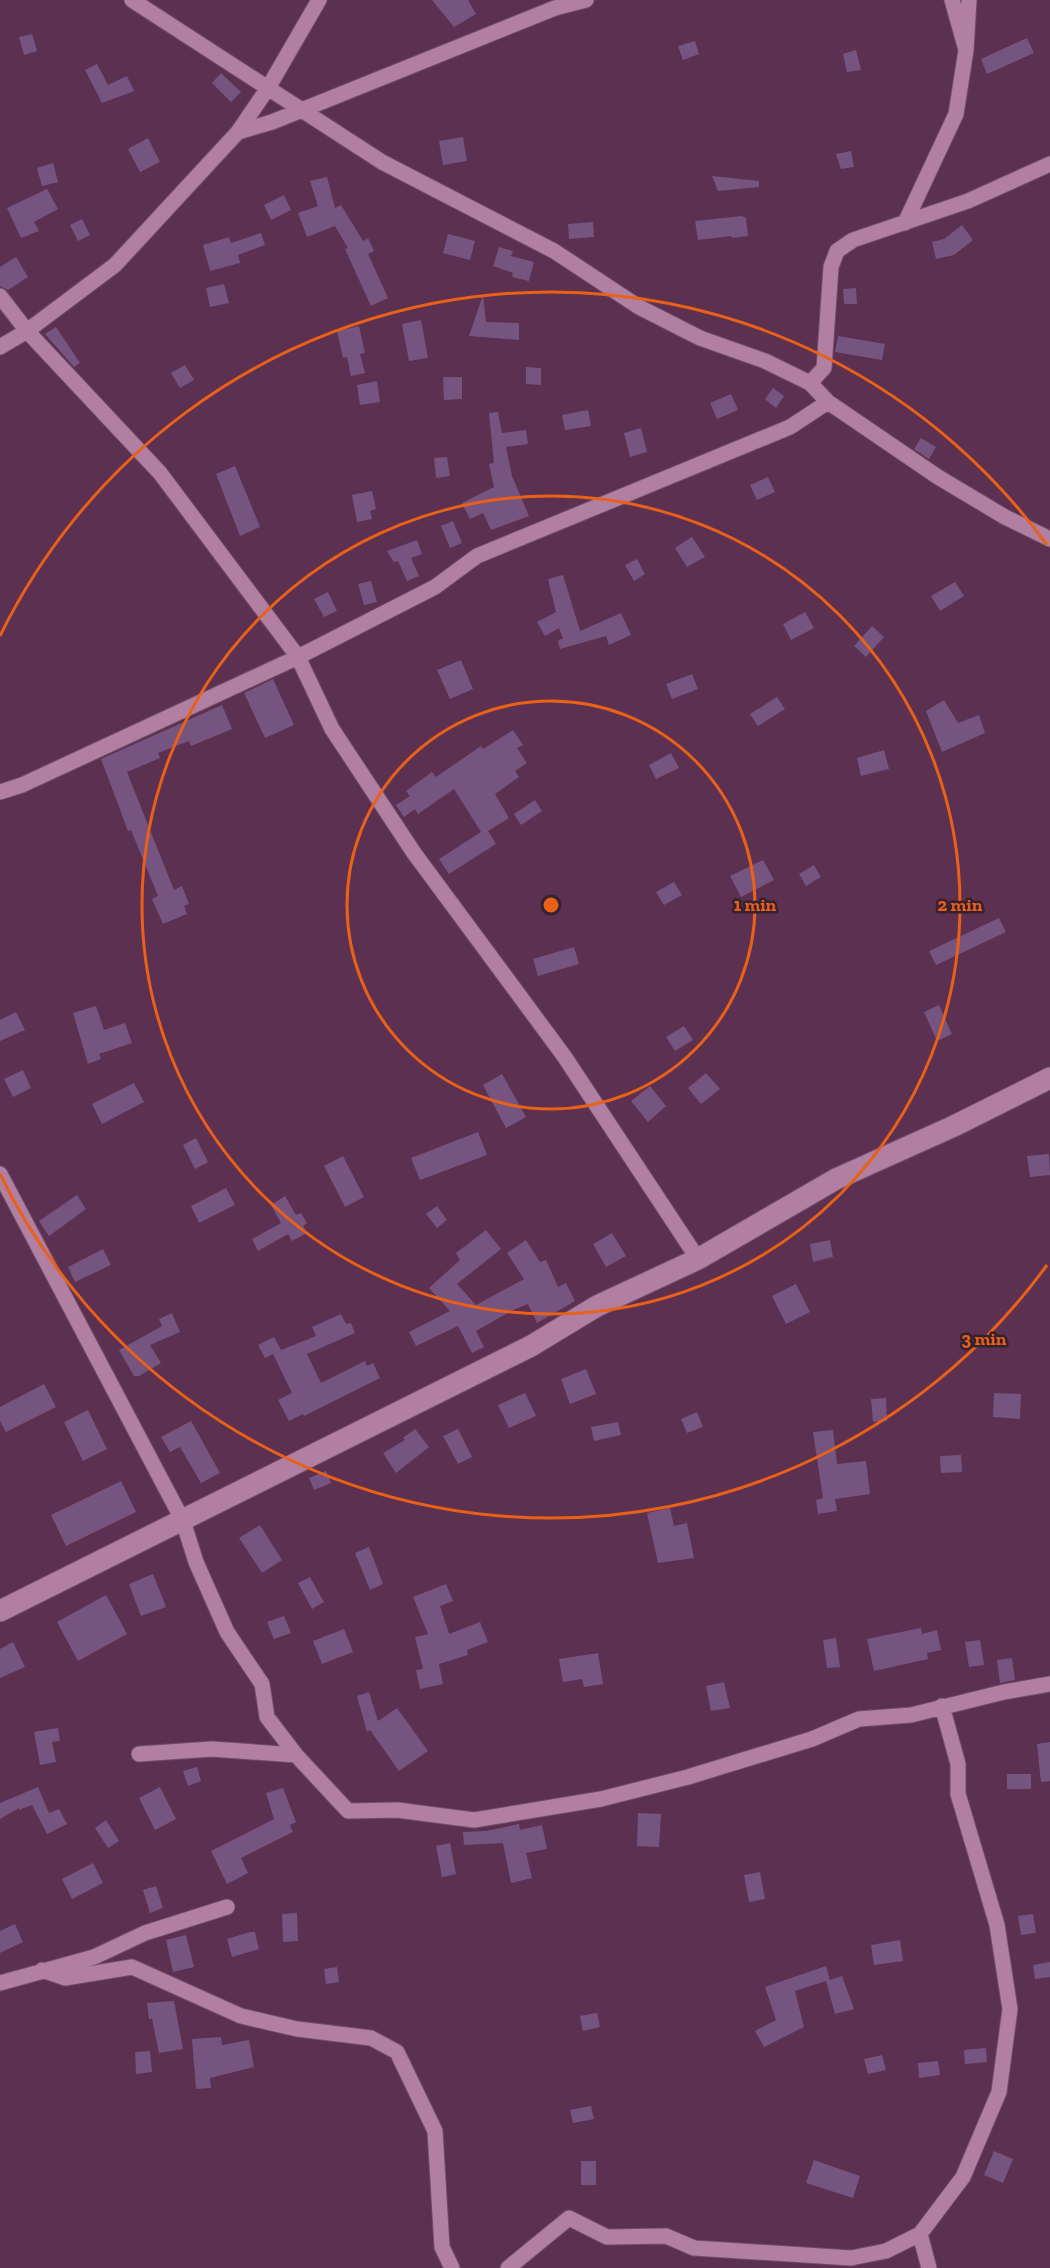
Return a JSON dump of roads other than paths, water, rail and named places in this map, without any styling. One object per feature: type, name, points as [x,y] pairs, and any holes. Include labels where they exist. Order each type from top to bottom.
[{"type":"main road","points":[[0,1611],[531,1346],[597,1306],[698,1259],[836,1179],[954,1126],[1050,1078]]},
{"type":"street","points":[[132,0],[382,162],[554,251],[639,307],[700,338],[765,361],[810,384],[828,402],[938,477],[1005,517],[1050,539]]},
{"type":"street","points":[[0,347],[27,331],[115,265],[238,132],[268,88],[320,0]]},
{"type":"street","points":[[238,132],[302,109],[555,8],[586,0]]},
{"type":"street","points":[[952,0],[966,51]]},
{"type":"street","points":[[905,223],[956,114],[966,51],[969,0]]},
{"type":"street","points":[[810,384],[824,368],[831,267],[837,251],[853,240],[968,201],[1050,164]]},
{"type":"street","points":[[0,296],[27,331],[160,473],[298,657],[332,729],[408,844],[564,1056],[698,1259]]},
{"type":"street","points":[[0,792],[22,785],[298,657],[435,587],[477,556],[790,427],[828,402]]},
{"type":"street","points":[[0,1174],[183,1521],[196,1562],[227,1632],[262,1684],[267,1717],[296,1755],[348,1811],[397,1810],[474,1820],[601,1799],[688,1777],[812,1739],[860,1719],[911,1715],[942,1706],[1050,1684]]},
{"type":"street","points":[[508,2268],[569,2218],[607,2237],[666,2236],[694,2248],[851,2258],[886,2251],[920,2234],[963,2177],[999,2092],[1010,2009],[997,1925],[958,1794],[958,1764],[942,1706]]},
{"type":"street","points":[[140,1755],[212,1749],[296,1755]]},
{"type":"street","points":[[0,1983],[94,1957],[145,1933],[227,1907]]},
{"type":"street","points":[[42,1970],[65,1978],[132,1967],[241,2016],[297,2029],[371,2038],[397,2052],[435,2131],[442,2247],[452,2268]]},
{"type":"street","points":[[920,2234],[929,2268]]}]
